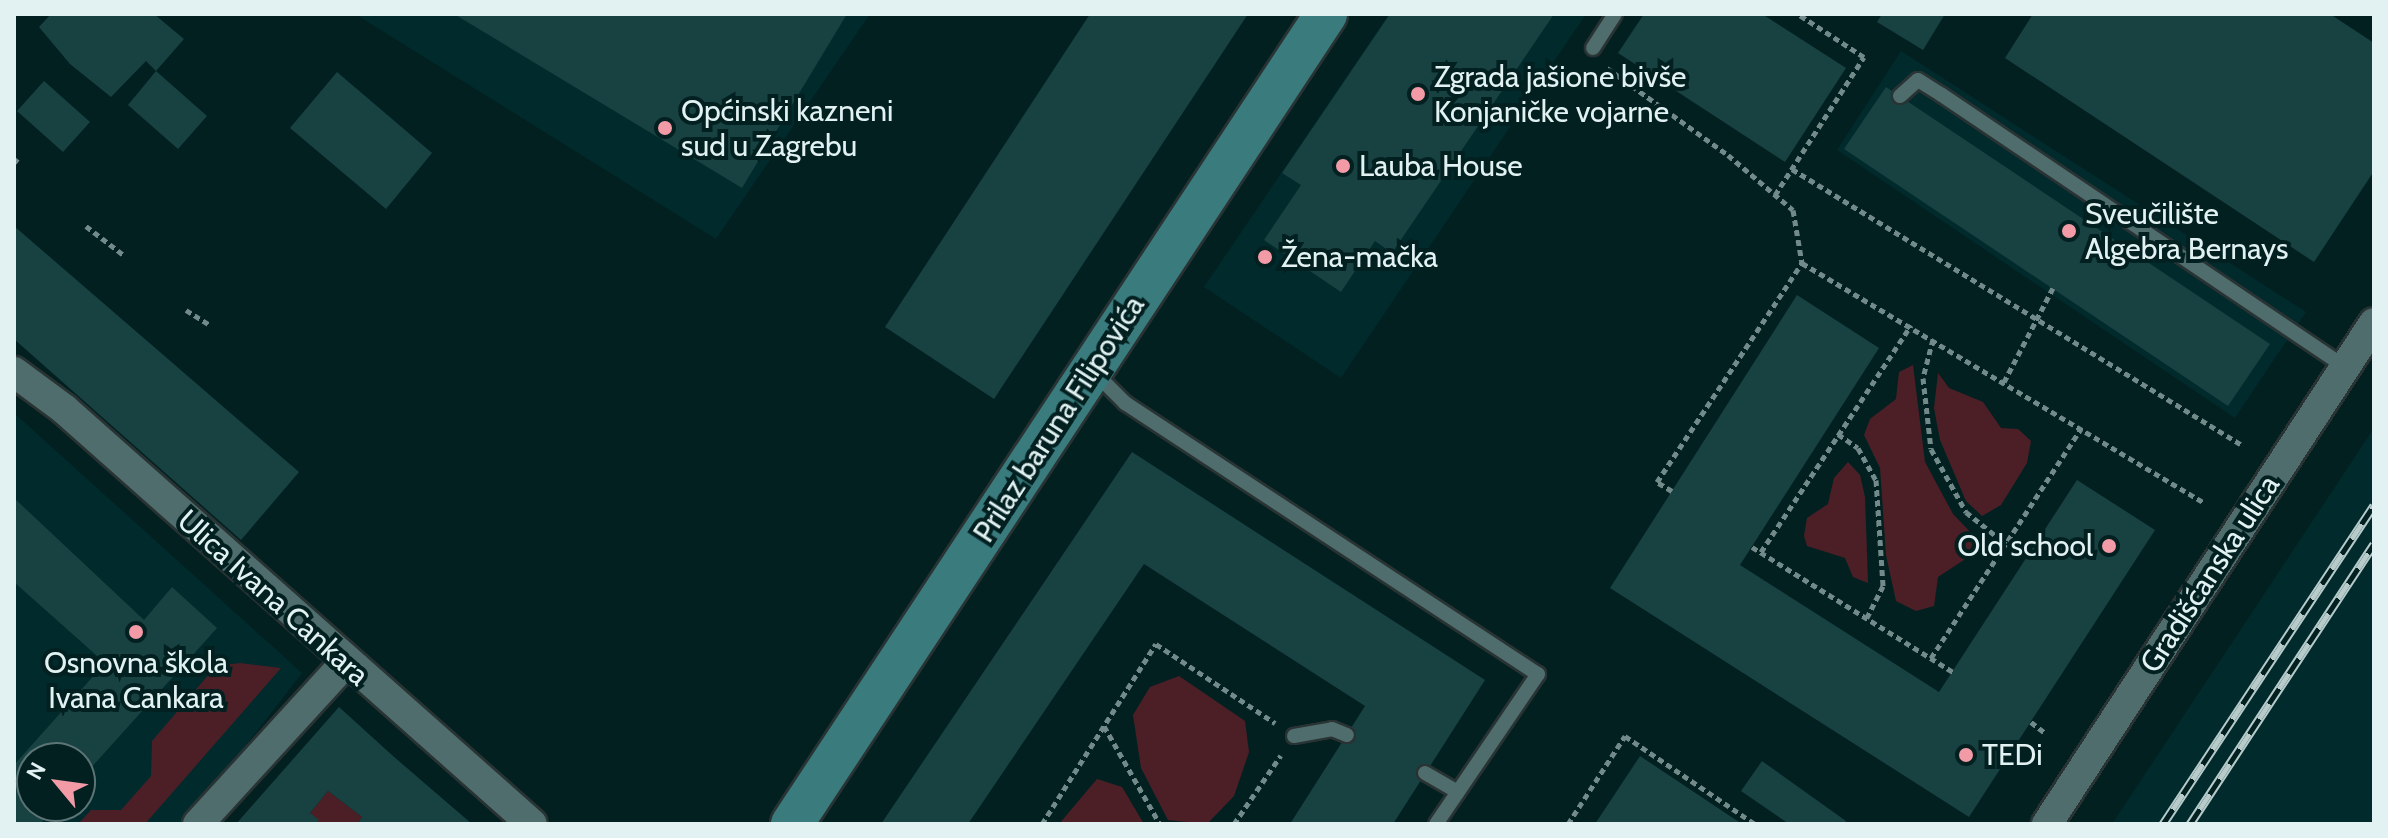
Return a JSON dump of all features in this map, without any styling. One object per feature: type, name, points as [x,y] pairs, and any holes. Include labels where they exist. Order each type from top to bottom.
[{"type":"main road","name":"Prilaz baruna Filipovića","points":[[801,821],[1091,369],[1326,14]]},
{"type":"street","name":"Gradišćanska ulica","points":[[2047,824],[2374,323]]},
{"type":"street","name":"Ulica Ivana Cankara","points":[[14,372],[64,409],[345,663],[532,824]]},
{"type":"street","points":[[198,824],[345,663]]},
{"type":"lane","points":[[1593,48],[1615,14]]},
{"type":"lane","points":[[1900,96],[1918,80],[2345,367]]},
{"type":"lane","points":[[1091,369],[1125,403],[1538,674],[1436,824]]},
{"type":"lane","points":[[1294,736],[1332,729],[1347,735]]},
{"type":"lane","points":[[1425,773],[1458,792]]},
{"type":"path","points":[[1775,195],[1864,57],[1798,14]]},
{"type":"path","points":[[1611,52],[1603,65],[1793,210],[1802,263],[1657,482],[1672,491]]},
{"type":"path","points":[[1792,169],[2038,317],[2242,445]]},
{"type":"path","points":[[86,226],[125,256]]},
{"type":"path","points":[[1802,263],[1911,325],[2204,503]]},
{"type":"path","points":[[2004,382],[2053,288]]},
{"type":"path","points":[[186,310],[210,325]]},
{"type":"path","points":[[1761,552],[1911,325]]},
{"type":"path","points":[[1933,339],[1923,378],[1931,449],[1966,512],[2006,544]]},
{"type":"path","points":[[1931,658],[2081,429]]},
{"type":"path","points":[[1838,434],[1858,448],[1876,480],[1883,586],[1867,618]]},
{"type":"path","points":[[1752,547],[1953,672]]},
{"type":"path","points":[[1042,824],[1156,644],[1294,736],[1234,824]]},
{"type":"path","points":[[2031,722],[2045,733]]},
{"type":"path","points":[[1104,726],[1160,824]]},
{"type":"path","points":[[1568,824],[1625,736],[1755,824]]},
{"type":"shaded area","name":"Općinski kazneni sud u Zagrebu","points":[[355,14],[870,14],[716,239]]},
{"type":"shaded area","name":"Zgrada jašione bivše Konjaničke vojarne","points":[[1389,14],[1586,14],[1341,378],[1204,287]]},
{"type":"shaded area","name":"Sveučilište Algebra Bernays","points":[[1901,51],[2306,312],[2235,418],[1837,150]]},
{"type":"shaded area","points":[[1913,365],[1925,462],[1953,514],[1975,537],[1967,558],[1938,577],[1934,606],[1916,611],[1896,601],[1886,555],[1880,468],[1864,435],[1870,419],[1896,399],[1899,372]]},
{"type":"shaded area","points":[[1938,373],[1949,388],[1983,402],[2001,428],[2018,429],[2031,441],[2027,463],[2001,505],[1982,516],[1966,501],[1940,440],[1934,408]]},
{"type":"shaded area","name":"Osnovna škola Ivana Cankara","points":[[14,413],[302,673],[185,824],[14,824]]},
{"type":"shaded area","points":[[2374,428],[2374,824],[2112,824]]},
{"type":"shaded area","points":[[1848,462],[1860,475],[1865,497],[1868,583],[1853,577],[1845,558],[1807,546],[1804,536],[1807,518],[1828,504],[1834,478]]},
{"type":"shaded area","points":[[240,663],[281,668],[145,824],[78,824],[96,822],[96,810],[121,810],[151,776],[152,741],[216,666]]},
{"type":"shaded area","points":[[1179,676],[1245,721],[1249,752],[1234,796],[1207,824],[1168,820],[1141,768],[1133,715],[1150,687]]},
{"type":"shaded area","points":[[1097,779],[1122,787],[1144,824],[1059,824]]},
{"type":"shaded area","points":[[328,791],[362,817],[357,824],[316,824],[310,813]]},
{"type":"building","points":[[51,14],[154,14],[184,39],[156,71],[146,61],[111,97],[70,64],[39,27]]},
{"type":"building","points":[[454,14],[847,14],[742,188]]},
{"type":"building","points":[[1090,14],[1248,14],[994,399],[885,327]]},
{"type":"building","name":"Zgrada jašione bivše Konjaničke vojarne","points":[[1390,14],[1554,14],[1392,253],[1375,241],[1341,292],[1264,240],[1301,185],[1282,173]]},
{"type":"building","points":[[1644,14],[1762,14],[1846,68],[1785,162],[1618,53]]},
{"type":"building","points":[[1882,14],[1945,14],[1923,50],[1877,22]]},
{"type":"building","points":[[2033,14],[2330,14],[2374,43],[2374,171],[2314,262],[2005,58]]},
{"type":"building","points":[[156,71],[207,116],[178,149],[128,105]]},
{"type":"building","points":[[337,72],[432,153],[386,209],[290,128]]},
{"type":"building","points":[[44,81],[90,122],[63,152],[17,111]]},
{"type":"building","points":[[1886,87],[2270,344],[2228,406],[1844,149]]},
{"type":"building","points":[[14,226],[299,472],[241,540],[14,339]]},
{"type":"building","points":[[1797,295],[1879,348],[1740,565],[1939,692],[2077,480],[2155,530],[1969,817],[1610,588]]},
{"type":"building","points":[[1132,452],[1485,680],[1393,824],[1290,824],[1365,706],[1144,564],[968,824],[881,824]]},
{"type":"building","points":[[14,498],[144,620],[172,587],[217,628],[96,762],[96,742],[35,742],[105,663],[14,582]]},
{"type":"building","points":[[339,707],[472,824],[357,824],[362,817],[328,791],[310,813],[319,820],[315,824],[236,824]]},
{"type":"building","points":[[1640,756],[1742,824],[1595,824]]},
{"type":"building","points":[[1762,761],[1846,821],[1844,824],[1789,824],[1741,791]]},
{"type":"building","points":[[16,763],[16,822],[42,822],[40,824],[14,824]]},
{"type":"railway","points":[[2163,824],[2374,505]]},
{"type":"railway","points":[[2190,824],[2374,544]]},
{"type":"place","name":"Zgrada jašione bivše Konjaničke vojarne","points":[[1418,94]]},
{"type":"place","name":"Općinski kazneni sud u Zagrebu","points":[[665,128]]},
{"type":"place","name":"Lauba House","points":[[1343,166]]},
{"type":"place","name":"Sveučilište Algebra Bernays","points":[[2069,231]]},
{"type":"place","name":"Žena-mačka","points":[[1265,257]]},
{"type":"place","name":"Old school","points":[[2109,546]]},
{"type":"place","name":"Osnovna škola Ivana Cankara","points":[[136,632]]},
{"type":"place","name":"TEDi","points":[[1966,755]]}]
